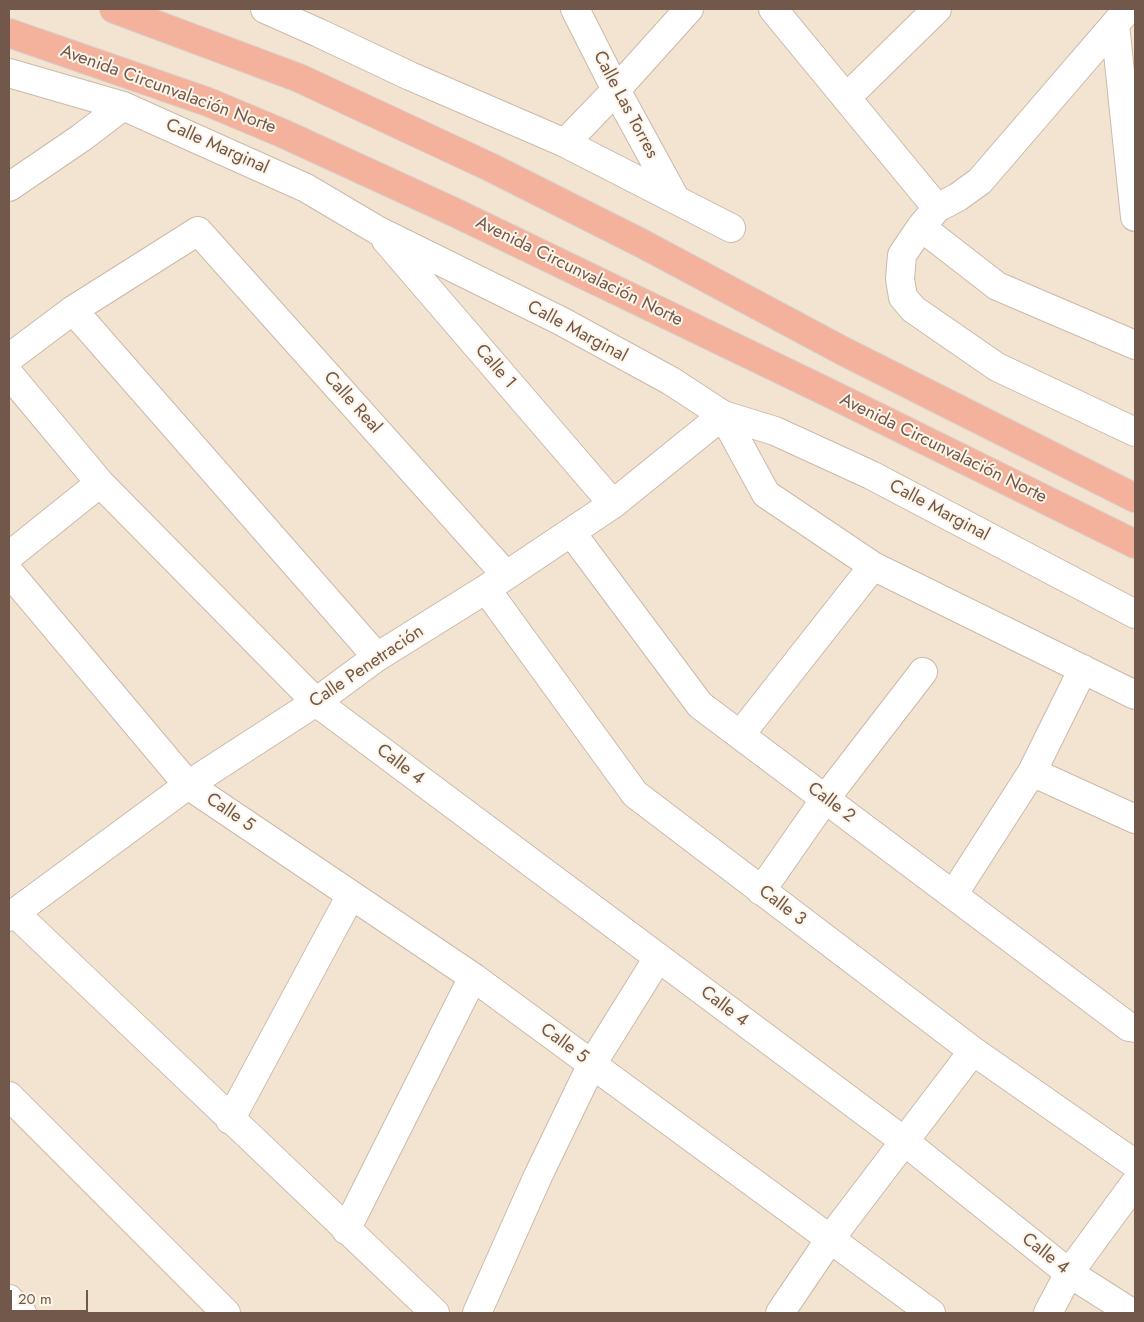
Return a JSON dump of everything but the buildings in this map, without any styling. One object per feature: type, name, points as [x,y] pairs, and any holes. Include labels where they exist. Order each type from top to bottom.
[{"type":"highway","points":[[114,9],[299,78],[490,167],[643,244],[852,356],[1135,498]]},
{"type":"highway","name":"Avenida Circunvalación Norte","points":[[9,33],[208,102],[282,133],[456,212],[1135,544]]},
{"type":"street","name":"Calle Las Torres","points":[[575,9],[616,90],[676,200]]},
{"type":"street","points":[[565,143],[689,9]]},
{"type":"street","points":[[773,9],[846,98],[929,218],[997,286],[1135,345]]},
{"type":"street","points":[[846,98],[937,9]]},
{"type":"street","points":[[283,12],[410,76],[565,143],[731,228]]},
{"type":"street","points":[[1121,16],[1135,217]]},
{"type":"street","points":[[1121,16],[980,181],[929,218],[902,254],[900,278],[903,297],[913,308],[997,367],[1135,432]]},
{"type":"street","name":"Calle Marginal","points":[[9,73],[123,106],[221,148],[306,188],[377,230],[561,321],[671,381],[723,415],[775,431],[871,475],[1135,614]]},
{"type":"street","points":[[9,187],[81,138],[123,106]]},
{"type":"street","name":"Calle 1","points":[[377,230],[613,504]]},
{"type":"street","name":"Calle Real","points":[[73,310],[198,231],[496,582]]},
{"type":"street","points":[[9,358],[73,310],[377,657]]},
{"type":"street","name":"Calle 4","points":[[9,374],[100,483],[316,702],[904,1141],[1068,1273],[1132,1313]]},
{"type":"street","points":[[723,415],[766,494],[873,566],[1135,695]]},
{"type":"street","name":"Calle Penetración","points":[[12,915],[188,785],[316,702],[377,657],[496,582],[613,504],[723,415]]},
{"type":"street","points":[[9,556],[100,483]]},
{"type":"street","name":"Calle 2","points":[[571,532],[700,705],[1130,1027],[1135,1028]]},
{"type":"street","points":[[740,735],[873,566]]},
{"type":"street","name":"Calle 5","points":[[9,572],[188,785],[472,977],[931,1313]]},
{"type":"street","name":"Calle 3","points":[[496,582],[635,794],[973,1051],[1135,1164]]},
{"type":"street","points":[[953,895],[1032,772],[1083,669]]},
{"type":"street","points":[[761,891],[825,799],[923,672]]},
{"type":"street","points":[[1032,772],[1135,819]]},
{"type":"street","points":[[230,1120],[351,895]]},
{"type":"street","points":[[12,915],[435,1313]]},
{"type":"street","points":[[477,1313],[537,1178],[592,1064],[658,958]]},
{"type":"street","points":[[346,1230],[472,977]]},
{"type":"street","points":[[780,1313],[830,1239],[973,1051]]},
{"type":"street","points":[[9,1096],[226,1313]]},
{"type":"street","points":[[1048,1313],[1068,1273],[1135,1183]]},
{"type":"street","points":[[9,1299],[22,1313]]},
{"type":"shaded area","points":[[9,9],[1135,9],[1135,1313],[9,1313]]}]
